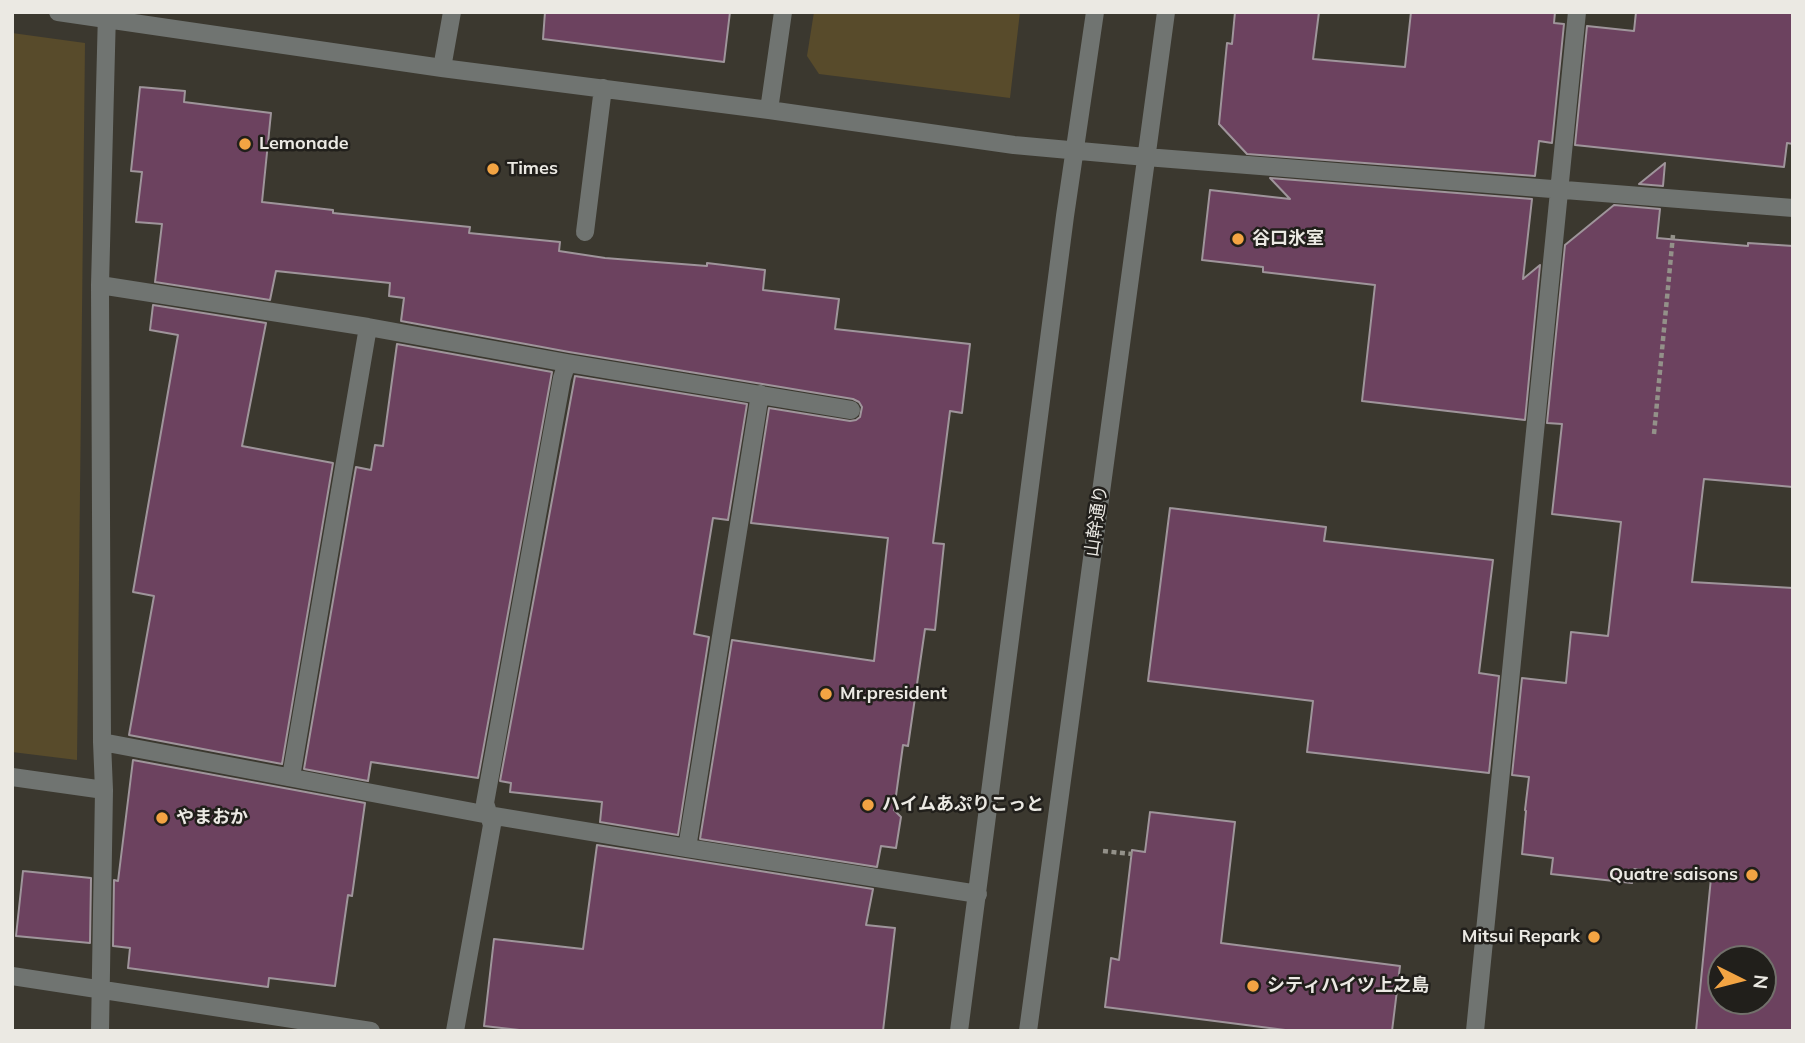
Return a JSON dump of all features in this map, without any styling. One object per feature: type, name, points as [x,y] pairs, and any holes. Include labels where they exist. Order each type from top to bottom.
[{"type":"street","points":[[58,12],[106,16],[442,68],[1014,145],[1793,208]]},
{"type":"street","points":[[442,68],[452,12]]},
{"type":"street","points":[[769,110],[783,12]]},
{"type":"street","points":[[960,1031],[1062,244],[1095,12]]},
{"type":"street","name":"山幹通り","points":[[1028,1031],[1166,12]]},
{"type":"street","points":[[1475,1031],[1577,12]]},
{"type":"street","points":[[100,1031],[104,790],[100,285],[106,16]]},
{"type":"street","points":[[585,232],[603,88]]},
{"type":"street","points":[[100,285],[368,327],[851,410]]},
{"type":"street","points":[[291,777],[368,327]]},
{"type":"street","points":[[456,1031],[492,825],[485,803],[562,378],[568,363]]},
{"type":"street","points":[[687,848],[760,394]]},
{"type":"street","points":[[102,742],[489,814],[978,894]]},
{"type":"street","points":[[12,777],[104,790]]},
{"type":"street","points":[[12,976],[371,1031]]},
{"type":"path","points":[[1654,434],[1676,199]]},
{"type":"path","points":[[1103,851],[1132,854]]},
{"type":"shaded area","points":[[814,12],[1020,12],[1010,98],[819,74],[807,56]]},
{"type":"shaded area","points":[[12,33],[85,43],[77,760],[12,752]]},
{"type":"building","points":[[545,12],[730,12],[724,62],[543,39]]},
{"type":"building","points":[[1235,12],[1319,12],[1313,59],[1405,67],[1411,12],[1555,12],[1554,23],[1564,24],[1552,143],[1539,141],[1535,176],[1247,154],[1219,124],[1227,43],[1232,44]]},
{"type":"building","points":[[1636,12],[1793,12],[1793,144],[1787,143],[1784,167],[1575,145],[1587,26],[1634,31]]},
{"type":"building","points":[[140,87],[185,91],[184,102],[271,113],[262,202],[333,210],[333,213],[470,227],[469,233],[560,242],[559,251],[605,258],[707,266],[707,263],[765,270],[763,290],[839,299],[835,329],[970,344],[962,413],[950,411],[933,543],[944,544],[935,630],[925,629],[908,746],[903,745],[894,810],[901,817],[896,848],[881,846],[877,867],[700,839],[732,640],[874,661],[888,538],[751,523],[769,408],[850,421],[860,417],[862,407],[859,402],[401,321],[404,298],[389,296],[390,283],[276,271],[270,300],[155,282],[162,224],[136,222],[142,172],[131,171]]},
{"type":"building","points":[[1665,163],[1663,186],[1639,184]]},
{"type":"building","points":[[1270,178],[1532,199],[1523,279],[1540,265],[1525,420],[1362,401],[1375,285],[1263,272],[1263,267],[1202,260],[1210,190],[1290,199]]},
{"type":"building","points":[[1614,205],[1660,209],[1657,238],[1748,246],[1748,243],[1793,246],[1793,487],[1704,479],[1692,582],[1793,588],[1793,1031],[1696,1031],[1711,878],[1634,869],[1632,883],[1551,874],[1553,858],[1522,854],[1529,777],[1512,775],[1522,678],[1566,683],[1571,632],[1608,636],[1621,522],[1552,514],[1562,424],[1547,423],[1565,245]]},
{"type":"building","points":[[153,305],[266,323],[242,446],[333,463],[282,764],[129,735],[154,596],[133,592],[178,335],[150,330]]},
{"type":"building","points":[[397,344],[552,372],[478,778],[371,762],[368,781],[304,769],[356,467],[371,470],[375,445],[383,446]]},
{"type":"building","points":[[575,376],[747,404],[728,520],[713,518],[694,634],[709,637],[678,835],[600,822],[602,802],[510,792],[511,783],[500,781]]},
{"type":"building","points":[[1170,508],[1326,527],[1324,541],[1493,560],[1479,673],[1499,676],[1489,773],[1307,752],[1313,701],[1148,681]]},
{"type":"building","points":[[133,760],[365,803],[352,896],[348,895],[335,986],[269,978],[268,987],[128,968],[130,948],[113,946],[114,880],[118,881]]},
{"type":"building","name":"シティハイツ上之島","points":[[1150,812],[1235,822],[1221,943],[1400,966],[1392,1031],[1293,1031],[1105,1007],[1111,958],[1119,960],[1132,850],[1145,852]]},
{"type":"building","points":[[597,845],[873,889],[866,925],[895,928],[883,1031],[528,1031],[484,1026],[494,939],[583,949]]},
{"type":"building","points":[[23,871],[91,878],[90,943],[16,936]]},
{"type":"place","name":"Lemonade","points":[[245,144]]},
{"type":"place","name":"Times","points":[[493,169]]},
{"type":"place","name":"谷口氷室","points":[[1238,239]]},
{"type":"place","name":"Mr.president","points":[[826,694]]},
{"type":"place","name":"ハイムあぷりこっと","points":[[868,805]]},
{"type":"place","name":"やまおか","points":[[162,818]]},
{"type":"place","name":"Quatre saisons","points":[[1752,875]]},
{"type":"place","name":"Mitsui Repark","points":[[1594,937]]},
{"type":"place","name":"シティハイツ上之島","points":[[1253,986]]}]
